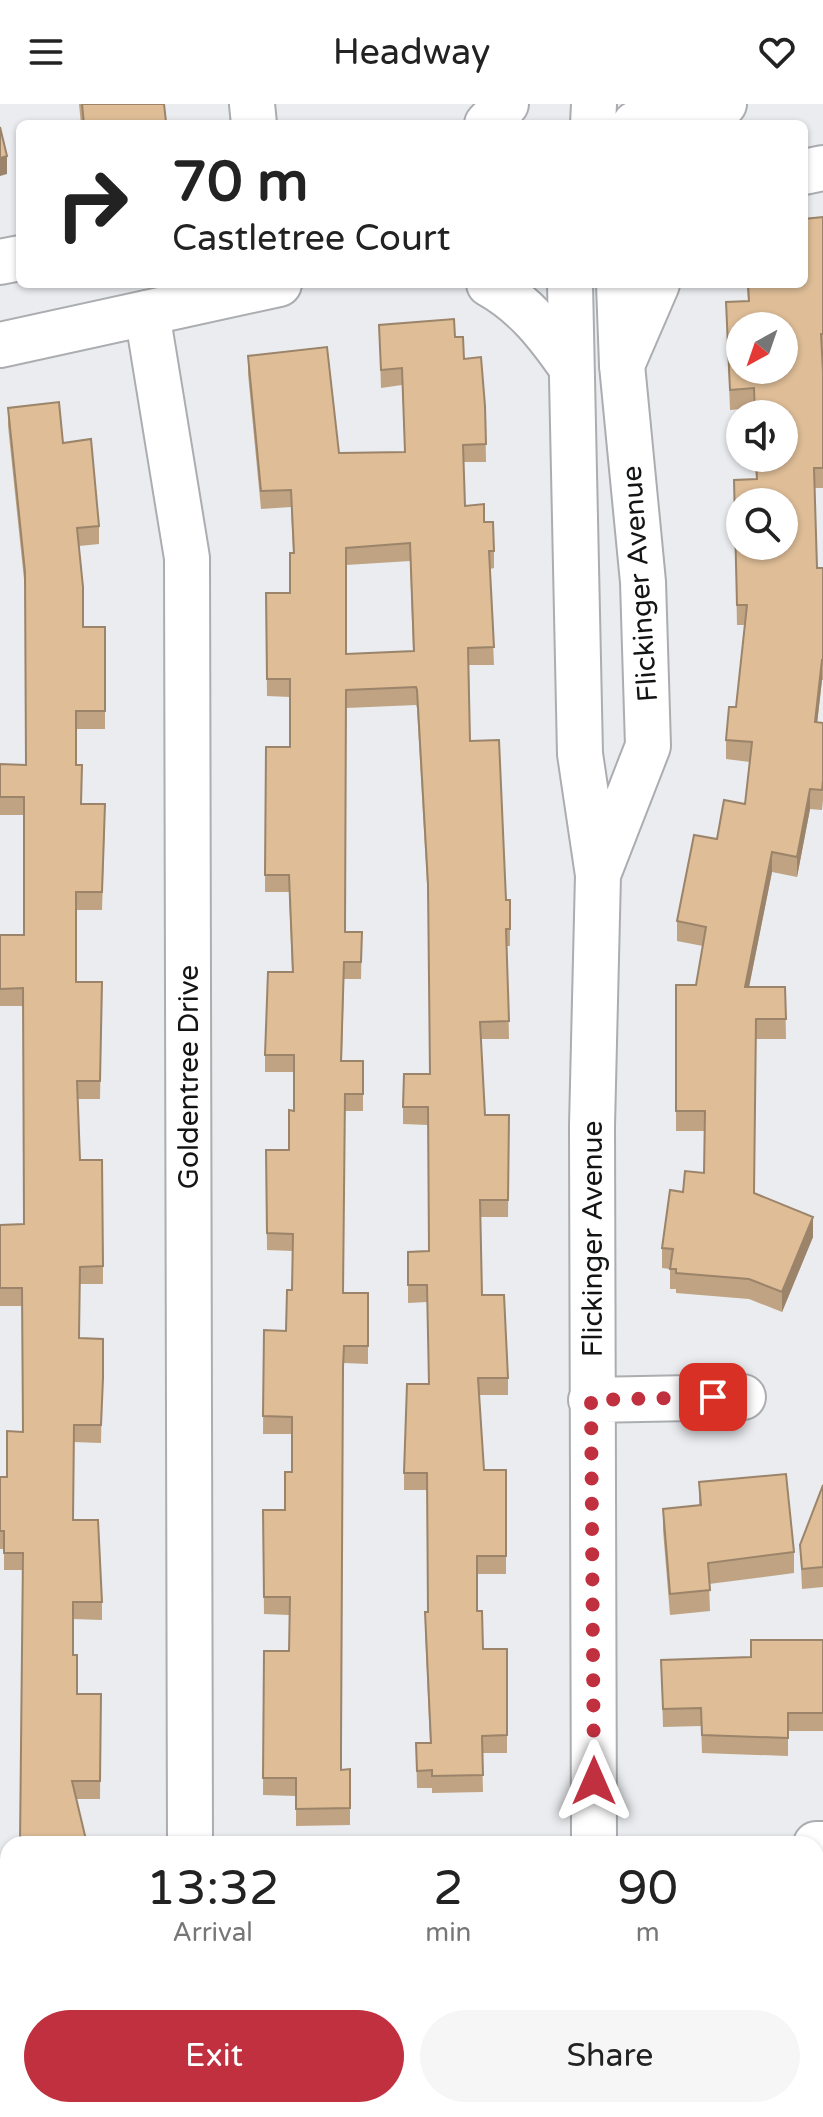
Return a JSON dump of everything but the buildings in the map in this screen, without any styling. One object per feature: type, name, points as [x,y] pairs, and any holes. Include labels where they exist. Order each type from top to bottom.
[{"type":"street","points":[[491,120],[506,104]]},
{"type":"street","points":[[653,120],[724,104]]},
{"type":"street","points":[[0,345],[261,288]]},
{"type":"street","points":[[496,288],[513,297],[547,333],[571,367]]},
{"type":"street","name":"Flickinger Avenue","points":[[570,288],[580,754],[598,875],[592,1126],[594,1836]]},
{"type":"street","name":"Flickinger Avenue","points":[[598,875],[648,746],[643,582],[622,365],[619,288]]},
{"type":"street","points":[[622,365],[655,288]]},
{"type":"street","name":"Goldentree Drive","points":[[147,313],[187,558],[190,1836]]},
{"type":"street","points":[[591,1400],[743,1397]]},
{"type":"route","points":[[594,1781],[591,1400],[713,1397]]}]
